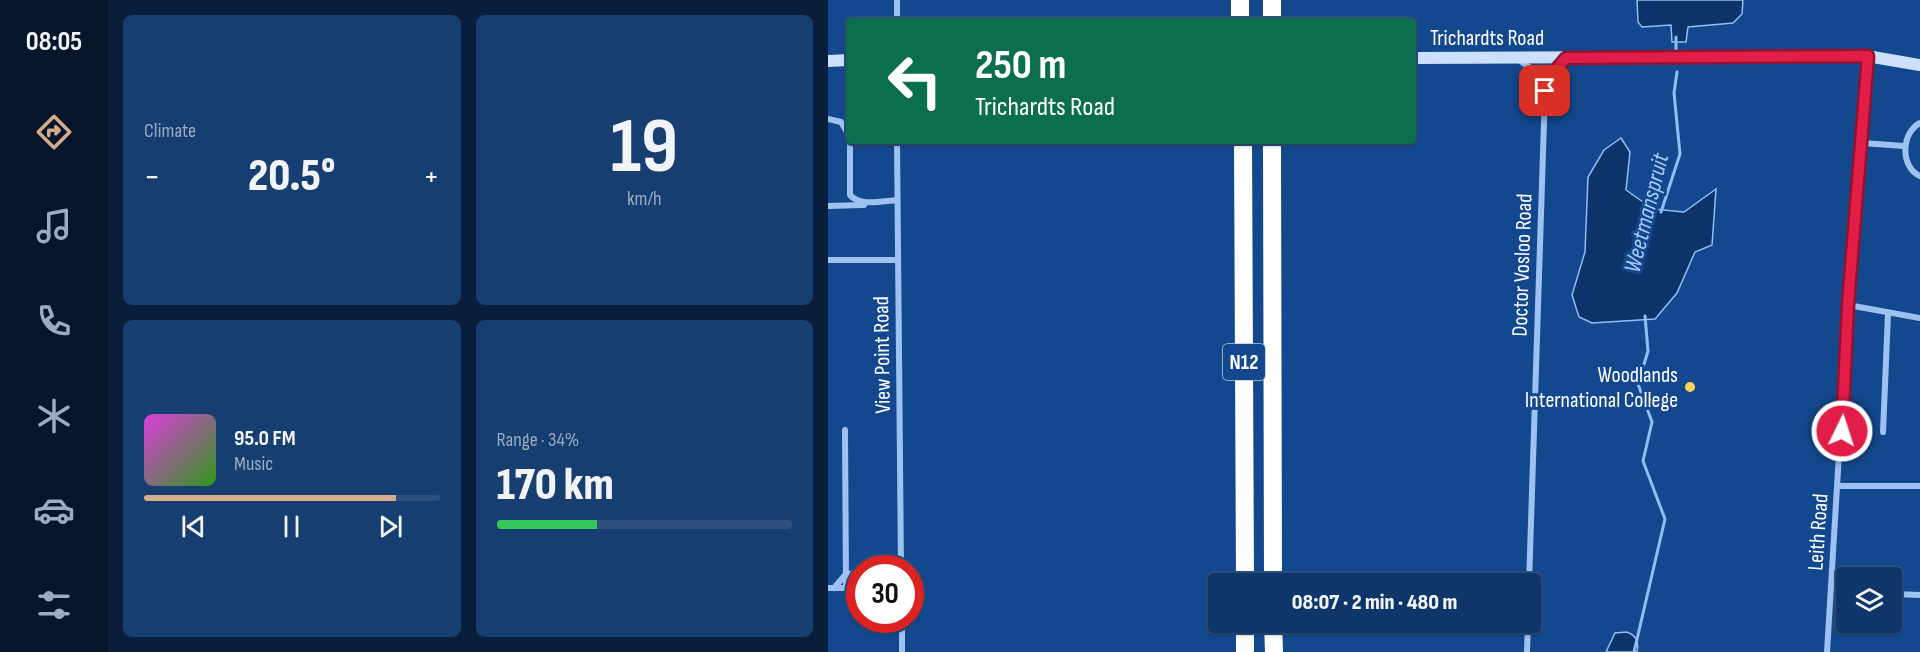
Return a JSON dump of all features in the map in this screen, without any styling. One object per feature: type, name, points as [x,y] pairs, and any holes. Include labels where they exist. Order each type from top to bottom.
[{"type":"highway","points":[[1240,0],[1240,18]]},
{"type":"highway","name":"N12","points":[[1243,144],[1245,573]]},
{"type":"highway","name":"N12","points":[[1272,144],[1273,573]]},
{"type":"highway","points":[[1245,633],[1245,652]]},
{"type":"highway","points":[[1274,633],[1274,652]]},
{"type":"street","points":[[897,0],[897,18]]},
{"type":"street","name":"Trichardts Road","points":[[1416,58],[1868,56],[1920,65]]},
{"type":"street","name":"Leith Road","points":[[1827,652],[1848,305],[1868,56]]},
{"type":"street","points":[[1515,58],[1532,69],[1545,91]]},
{"type":"street","name":"Doctor Vosloo Road","points":[[1529,573],[1545,91],[1549,78],[1566,58]]},
{"type":"street","points":[[828,61],[846,60]]},
{"type":"street","points":[[828,119],[841,122],[846,129]]},
{"type":"street","points":[[1920,123],[1911,130],[1904,146],[1910,169],[1920,176]]},
{"type":"street","points":[[1862,143],[1904,146]]},
{"type":"street","points":[[848,144],[852,198],[860,202],[897,202]]},
{"type":"street","name":"View Point Road","points":[[897,144],[901,555]]},
{"type":"street","points":[[828,206],[897,202]]},
{"type":"street","points":[[828,260],[898,260]]},
{"type":"street","points":[[1848,305],[1920,318]]},
{"type":"street","points":[[1883,432],[1888,314]]},
{"type":"street","points":[[831,588],[846,574],[845,430]]},
{"type":"street","points":[[1838,486],[1920,486]]},
{"type":"street","points":[[831,588],[846,588]]},
{"type":"street","points":[[1902,594],[1920,595]]},
{"type":"street","points":[[902,633],[902,652]]},
{"type":"street","points":[[1527,652],[1528,633]]},
{"type":"water","points":[[1637,0],[1743,0],[1742,14],[1733,23],[1688,27],[1686,42],[1672,42],[1671,25],[1642,27],[1638,22]]},
{"type":"water","points":[[1621,138],[1630,152],[1626,190],[1653,209],[1684,212],[1716,189],[1712,245],[1695,252],[1677,293],[1655,319],[1592,323],[1579,317],[1572,295],[1585,252],[1588,177],[1604,150]]},
{"type":"water","points":[[1627,632],[1636,640],[1637,652],[1606,652],[1615,633]]},
{"type":"waterway","points":[[1676,37],[1676,49]]},
{"type":"waterway","name":"Weetmanspruit","points":[[1661,212],[1680,154],[1674,93],[1677,72]]},
{"type":"waterway","name":"Weetmanspruit","points":[[1634,652],[1665,519],[1643,461],[1652,422],[1638,384],[1648,351],[1645,316]]},
{"type":"place","name":"Woodlands International College","points":[[1690,387]]},
{"type":"route","points":[[1545,91],[1554,70],[1566,58],[1868,56],[1848,305],[1842,431]]}]
